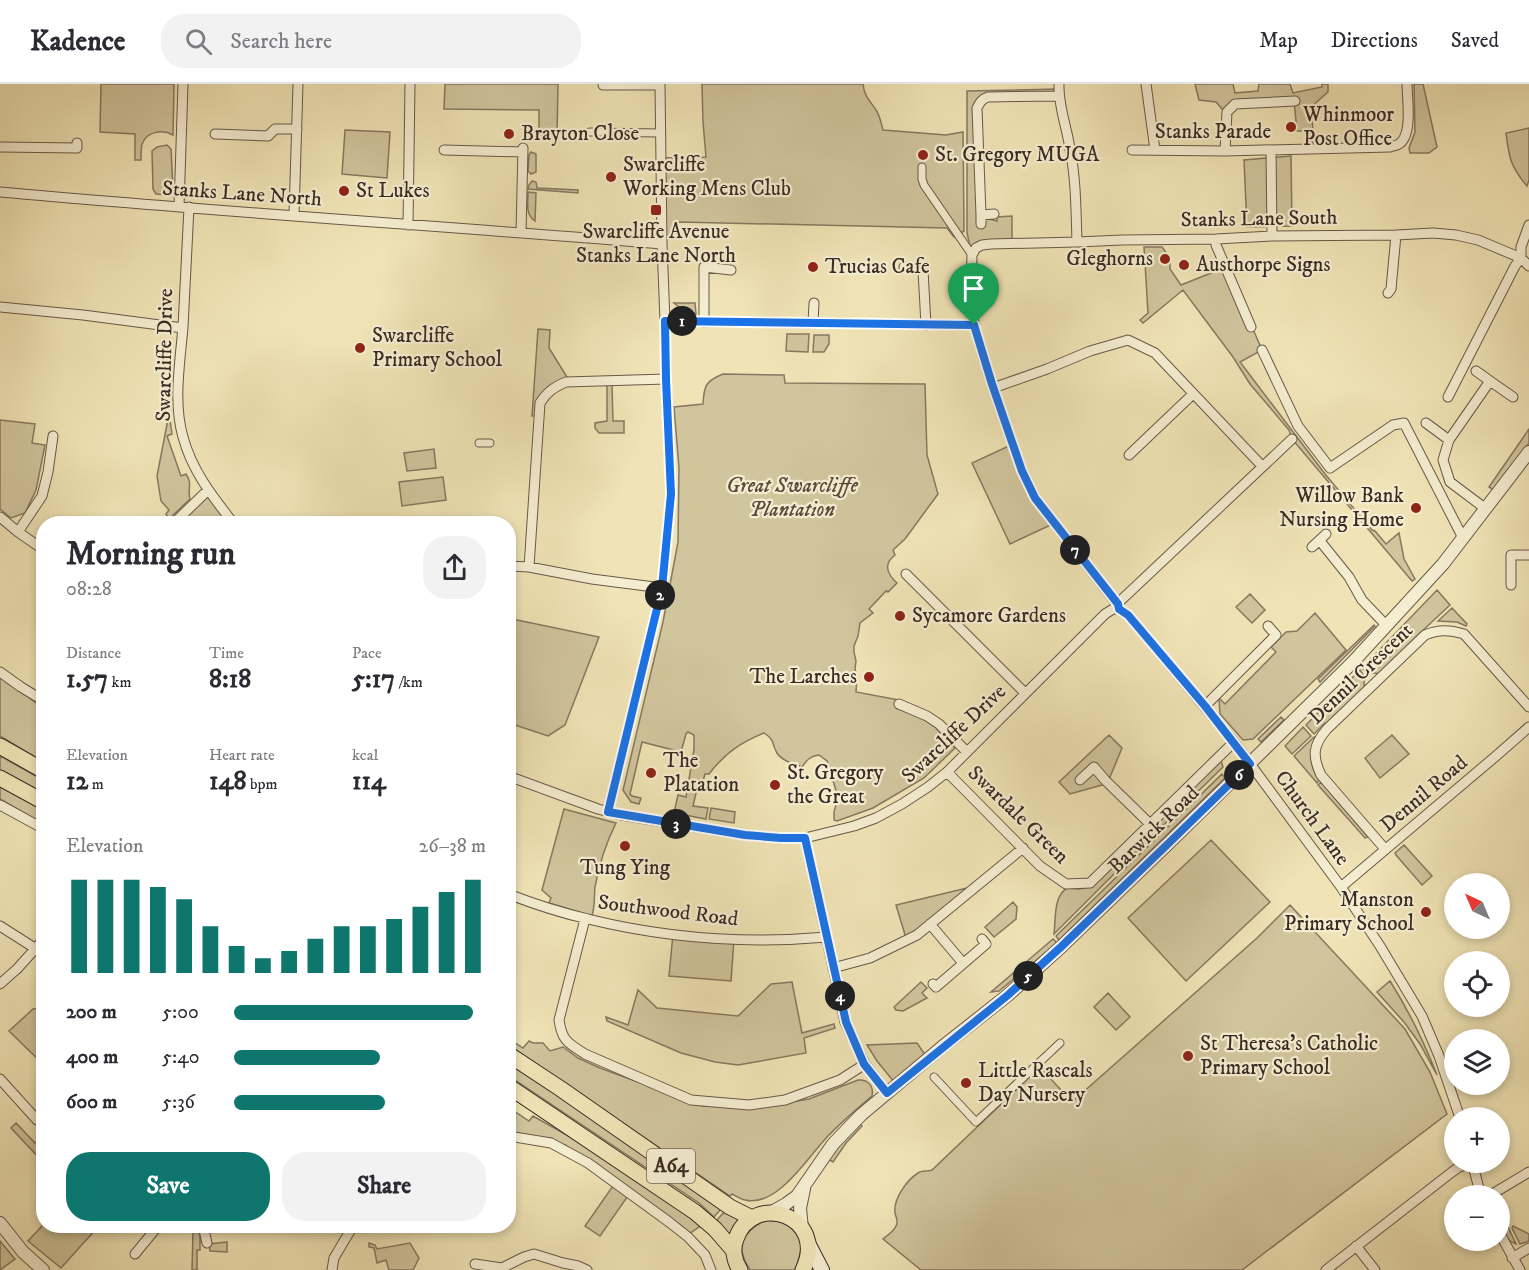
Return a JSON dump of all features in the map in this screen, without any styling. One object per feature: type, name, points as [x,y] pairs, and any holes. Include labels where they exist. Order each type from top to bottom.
[{"type":"highway","points":[[0,746],[36,766]]},
{"type":"highway","points":[[0,778],[36,798]]},
{"type":"highway","name":"A64","points":[[516,1059],[730,1207],[752,1218]]},
{"type":"highway","name":"A64","points":[[516,1091],[695,1212],[715,1229],[734,1251],[740,1270]]},
{"type":"highway","points":[[734,1251],[737,1236],[752,1218],[761,1214],[783,1214],[794,1220],[805,1236],[808,1259],[803,1270]]},
{"type":"main road","points":[[805,1236],[822,1270]]},
{"type":"street","name":"Swarcliffe Drive","points":[[183,84],[183,328],[179,389],[180,422],[192,463],[208,490],[228,516]]},
{"type":"street","points":[[294,215],[298,84]]},
{"type":"street","points":[[408,225],[411,84]]},
{"type":"street","points":[[1059,84],[1059,96],[1071,149],[1077,242]]},
{"type":"street","points":[[1146,84],[1155,150]]},
{"type":"street","name":"Stanks Parade","points":[[1132,150],[1225,152],[1390,147],[1400,144],[1407,134],[1407,84]]},
{"type":"street","points":[[603,86],[660,85],[662,244],[671,494],[662,588],[608,812]]},
{"type":"street","points":[[994,214],[981,220],[977,108],[983,99],[988,98],[1059,96]]},
{"type":"street","points":[[1225,152],[1227,112],[1235,104],[1295,101]]},
{"type":"street","points":[[215,134],[268,136],[275,129],[297,129]]},
{"type":"street","points":[[590,132],[660,133]]},
{"type":"street","points":[[0,147],[77,148],[76,143]]},
{"type":"street","points":[[444,150],[523,150],[521,233]]},
{"type":"street","points":[[1271,150],[1272,236]]},
{"type":"street","points":[[922,167],[924,185],[972,255]]},
{"type":"street","name":"Stanks Lane North","points":[[0,192],[662,244]]},
{"type":"street","points":[[1448,397],[1521,258],[1521,247],[1529,225]]},
{"type":"street","name":"Stanks Lane South","points":[[972,255],[982,245],[1433,233],[1478,240],[1521,258],[1529,266]]},
{"type":"street","points":[[1388,293],[1391,289],[1396,235]]},
{"type":"street","points":[[1216,239],[1216,245],[1251,327]]},
{"type":"street","name":"Church Lane","points":[[972,255],[971,287],[974,325],[1022,471],[1035,498],[1118,606],[1234,742],[1341,887],[1422,1016],[1439,1056],[1456,1107]]},
{"type":"street","points":[[704,322],[704,267],[731,270]]},
{"type":"street","points":[[904,267],[923,270],[926,325]]},
{"type":"street","points":[[813,324],[814,303]]},
{"type":"street","points":[[0,307],[183,328]]},
{"type":"street","points":[[665,321],[974,325]]},
{"type":"street","points":[[993,388],[1090,351],[1128,340],[1155,353],[1262,466]]},
{"type":"street","points":[[1262,350],[1298,426],[1330,468],[1393,425],[1404,423],[1463,538]]},
{"type":"street","points":[[1476,370],[1513,397]]},
{"type":"street","points":[[528,567],[540,403],[547,393],[566,382],[666,379]]},
{"type":"street","points":[[1486,510],[1450,482],[1443,460],[1449,440],[1490,381]]},
{"type":"street","points":[[1129,455],[1193,393]]},
{"type":"street","points":[[1426,423],[1449,440]]},
{"type":"street","points":[[18,532],[42,496],[53,436]]},
{"type":"street","name":"Swarcliffe Drive","points":[[516,779],[608,812],[745,835],[805,838],[876,818],[928,787],[947,771],[1105,614],[1118,606],[1292,439]]},
{"type":"street","points":[[479,442],[490,443]]},
{"type":"street","name":"Barwick Road","points":[[770,1213],[797,1196],[845,1130],[1008,995],[1062,946],[1352,663],[1443,564],[1529,452]]},
{"type":"street","points":[[178,516],[208,490]]},
{"type":"street","points":[[0,517],[36,544]]},
{"type":"street","points":[[1319,541],[1349,577],[1362,600],[1386,625]]},
{"type":"street","points":[[1511,585],[1511,555],[1529,555]]},
{"type":"street","points":[[516,566],[662,588]]},
{"type":"street","points":[[906,574],[1025,693]]},
{"type":"street","points":[[1205,706],[1276,635],[1268,626]]},
{"type":"street","name":"Dennil Crescent","points":[[1385,849],[1321,775],[1315,760],[1315,750],[1327,729],[1425,634],[1435,630],[1451,630],[1464,634],[1529,707]]},
{"type":"street","points":[[0,672],[36,696]]},
{"type":"street","points":[[899,704],[939,724],[967,752]]},
{"type":"street","name":"Dennil Road","points":[[1341,887],[1529,727]]},
{"type":"street","name":"Swardale Green","points":[[947,771],[1040,866],[1066,884],[1090,883],[1234,742]]},
{"type":"street","points":[[1080,780],[1094,767],[1150,824]]},
{"type":"street","points":[[0,805],[36,825]]},
{"type":"street","points":[[805,838],[846,1022],[864,1064],[887,1093]]},
{"type":"street","points":[[833,968],[870,958],[917,935],[1023,848]]},
{"type":"street","name":"Southwood Road","points":[[516,897],[585,919],[599,917],[673,934],[785,940],[827,937]]},
{"type":"street","points":[[585,919],[559,1020],[561,1034],[569,1044],[585,1054],[692,1100],[749,1105],[785,1100],[840,1080],[864,1064]]},
{"type":"street","points":[[930,924],[963,963]]},
{"type":"street","points":[[0,926],[36,950]]},
{"type":"street","points":[[933,984],[936,987],[986,944],[982,939]]},
{"type":"street","points":[[0,984],[36,954]]},
{"type":"street","points":[[934,1077],[976,1122],[1060,1043]]},
{"type":"street","points":[[0,1079],[36,1119]]},
{"type":"street","points":[[516,1137],[551,1143],[588,1163],[688,1237],[705,1255],[711,1270]]},
{"type":"street","points":[[1507,1185],[1529,1172]]},
{"type":"street","points":[[1326,1270],[1451,1173]]},
{"type":"street","name":"Barwick Road","points":[[805,1185],[800,1208],[805,1236]]},
{"type":"street","points":[[0,1223],[23,1252],[43,1270]]},
{"type":"street","points":[[139,1253],[153,1233]]},
{"type":"street","points":[[205,1233],[207,1243]]},
{"type":"street","points":[[332,1270],[334,1258],[349,1233]]},
{"type":"street","points":[[1356,1246],[1375,1270]]},
{"type":"street","points":[[1512,1258],[1529,1248]]},
{"type":"street","points":[[1508,1251],[1520,1270]]},
{"type":"street","points":[[475,1264],[502,1268],[534,1254],[587,1270]]},
{"type":"green space","points":[[101,84],[174,84],[173,135],[160,132],[151,134],[142,144],[141,160],[135,160],[135,134],[100,132]]},
{"type":"green space","points":[[445,84],[558,84],[557,136],[539,135],[539,110],[444,109]]},
{"type":"green space","points":[[702,84],[863,84],[883,130],[946,135],[963,132],[964,231],[954,237],[947,228],[679,222],[671,236],[661,236],[661,158],[706,157]]},
{"type":"green space","points":[[1195,84],[1233,84],[1235,93],[1258,91],[1259,84],[1290,84],[1293,93],[1328,84],[1328,92],[1311,107],[1314,142],[1308,143],[1306,131],[1297,131],[1294,101],[1223,110],[1216,102],[1199,100]]},
{"type":"green space","points":[[1414,84],[1423,84],[1437,147],[1429,153],[1410,153],[1409,148],[1415,132]]},
{"type":"green space","points":[[1058,89],[1059,96],[988,97],[980,103],[981,217],[997,221],[997,217],[1012,216],[1012,244],[991,244],[972,255],[967,233],[967,91]]},
{"type":"green space","points":[[1529,128],[1527,186],[1511,161],[1506,133]]},
{"type":"green space","points":[[345,130],[390,132],[387,178],[342,174]]},
{"type":"green space","points":[[167,145],[171,149],[173,189],[169,195],[156,194],[153,189],[152,151],[157,147]]},
{"type":"green space","points":[[531,152],[536,154],[536,172],[531,174],[528,171]]},
{"type":"green space","points":[[1291,156],[1292,226],[1247,227],[1244,160]]},
{"type":"green space","points":[[532,181],[536,182],[537,188],[578,190],[578,193],[528,189]]},
{"type":"green space","points":[[528,192],[536,193],[535,221],[528,212]]},
{"type":"green space","points":[[1144,247],[1162,247],[1170,258],[1170,269],[1181,285],[1226,267],[1262,350],[1240,362],[1325,474],[1372,530],[1386,544],[1399,533],[1404,559],[1415,579],[1412,581],[1292,439],[1289,430],[1250,384],[1233,357],[1183,290],[1143,323],[1140,320],[1148,313]]},
{"type":"green space","points":[[674,303],[695,303],[696,314],[687,314]]},
{"type":"green space","points":[[538,329],[550,330],[549,348],[570,382],[547,393],[539,416],[532,416]]},
{"type":"green space","points":[[787,334],[809,334],[808,352],[786,351]]},
{"type":"green space","points":[[814,335],[829,335],[829,344],[824,352],[813,352]]},
{"type":"green space","name":"Great Swarcliffe Plantation","points":[[723,374],[784,375],[785,383],[925,384],[927,455],[938,494],[905,539],[893,550],[895,555],[889,562],[888,569],[897,583],[869,609],[873,613],[860,623],[854,646],[856,692],[899,700],[896,708],[922,718],[936,728],[955,748],[924,778],[873,808],[837,821],[834,820],[834,812],[838,797],[827,761],[819,755],[813,756],[802,767],[788,762],[779,756],[772,740],[764,733],[733,749],[709,774],[705,774],[703,781],[699,780],[693,806],[708,808],[706,819],[674,813],[678,795],[686,797],[694,749],[694,735],[688,732],[681,752],[642,742],[630,794],[641,798],[639,804],[631,802],[623,790],[663,622],[678,542],[679,468],[674,407],[703,404],[707,384]]},
{"type":"green space","points":[[607,385],[612,385],[613,421],[624,421],[624,433],[599,433],[595,428],[595,423],[607,421]]},
{"type":"green space","points":[[169,414],[172,434],[167,436],[181,476],[186,474],[190,484],[190,499],[172,516],[167,516],[169,510],[161,501],[157,476]]},
{"type":"green space","points":[[0,420],[35,424],[32,443],[45,445],[36,490],[25,513],[11,518],[0,509]]},
{"type":"green space","points":[[1529,429],[1529,443],[1494,490],[1489,487]]},
{"type":"green space","points":[[1013,444],[1022,471],[1055,523],[1010,544],[972,463]]},
{"type":"green space","points":[[434,449],[436,468],[407,471],[404,453]]},
{"type":"green space","points":[[443,477],[446,500],[402,506],[399,482]]},
{"type":"green space","points":[[208,490],[228,516],[181,516]]},
{"type":"green space","points":[[1437,590],[1450,605],[1381,674],[1368,674],[1362,668]]},
{"type":"green space","points":[[1250,594],[1265,610],[1252,623],[1236,607]]},
{"type":"green space","points":[[1452,608],[1467,624],[1466,626],[1457,622],[1438,621]]},
{"type":"green space","points":[[1315,613],[1346,650],[1253,739],[1243,740],[1220,714],[1219,698],[1225,704],[1276,652],[1271,647],[1286,632],[1297,631]]},
{"type":"green space","points":[[516,620],[599,637],[565,725],[548,736],[516,725]]},
{"type":"green space","points":[[1375,626],[1320,682],[1318,679]]},
{"type":"green space","points":[[1360,670],[1365,677],[1365,690],[1314,734],[1306,725]]},
{"type":"green space","points":[[0,676],[36,703],[36,758],[0,736]]},
{"type":"green space","points":[[1281,717],[1284,720],[1261,742],[1258,739]]},
{"type":"green space","points":[[1303,727],[1311,736],[1292,754],[1285,746]]},
{"type":"green space","points":[[1109,735],[1122,748],[1110,777],[1102,785],[1070,794],[1059,782]]},
{"type":"green space","points":[[1392,735],[1409,754],[1380,778],[1365,758]]},
{"type":"green space","points":[[1314,737],[1311,759],[1313,770],[1319,780],[1317,783],[1294,756]]},
{"type":"green space","points":[[0,756],[36,776],[36,791],[0,771]]},
{"type":"green space","points":[[1221,761],[1223,767],[1054,934],[1057,903],[1063,892],[1067,888],[1090,887]]},
{"type":"green space","points":[[1222,774],[1225,778],[1059,940],[1056,936]]},
{"type":"green space","points":[[1321,782],[1368,837],[1365,838],[1318,785]]},
{"type":"green space","points":[[0,785],[36,805],[36,820],[0,799]]},
{"type":"green space","points":[[711,808],[735,812],[734,823],[709,819]]},
{"type":"green space","points":[[564,809],[616,823],[599,871],[592,916],[549,903],[551,898],[542,890]]},
{"type":"green space","points":[[1211,840],[1270,902],[1186,981],[1128,918]]},
{"type":"green space","points":[[1404,845],[1432,876],[1422,885],[1395,853]]},
{"type":"green space","points":[[967,888],[922,927],[906,938],[896,905]]},
{"type":"green space","points":[[1013,902],[1017,907],[1016,919],[994,937],[985,927]]},
{"type":"green space","name":"St Theresa's Catholic Primary School","points":[[1290,905],[1405,1029],[1430,1072],[1444,1107],[1444,1116],[1242,1270],[921,1270],[883,1239],[892,1232],[897,1224],[896,1202],[909,1180],[920,1172],[932,1170],[1040,1067],[1072,1102],[1257,938]]},
{"type":"green space","points":[[673,934],[734,939],[731,981],[669,976]]},
{"type":"green space","points":[[1053,939],[1057,943],[999,991],[991,992]]},
{"type":"green space","points":[[1390,981],[1416,1027],[1437,1075],[1420,1044],[1377,992]]},
{"type":"green space","points":[[792,982],[802,1033],[834,1024],[835,1028],[804,1038],[806,1053],[738,1065],[715,1062],[681,1053],[607,1021],[606,1017],[628,1025],[638,990],[657,1008],[738,1016],[771,984]]},
{"type":"green space","points":[[921,982],[927,988],[922,993],[927,998],[903,1011],[896,1010],[894,1007]]},
{"type":"green space","points":[[1108,993],[1130,1017],[1116,1030],[1094,1007]]},
{"type":"green space","points":[[36,1009],[36,1057],[9,1031]]},
{"type":"green space","points":[[529,1041],[543,1043],[550,1051],[563,1047],[578,1058],[600,1068],[703,1106],[754,1108],[809,1099],[858,1080],[870,1084],[872,1096],[832,1131],[780,1189],[757,1200],[745,1200],[732,1194],[730,1196],[516,1050],[516,1043],[523,1048]]},
{"type":"green space","points":[[917,1043],[926,1056],[894,1082],[867,1045]]},
{"type":"green space","points":[[516,1067],[721,1209],[714,1217],[699,1203],[516,1081]]},
{"type":"green space","points":[[516,1112],[529,1121],[533,1116],[572,1138],[703,1224],[689,1234],[589,1161],[557,1142],[516,1134]]},
{"type":"green space","points":[[16,1123],[36,1142],[36,1155],[11,1128]]},
{"type":"green space","points":[[860,1124],[862,1126],[833,1162],[828,1159],[833,1151]]},
{"type":"green space","points":[[615,1183],[630,1193],[600,1236],[585,1226]]},
{"type":"green space","points":[[725,1211],[740,1218],[728,1238],[717,1220]]},
{"type":"green space","points":[[765,1220],[785,1222],[799,1238],[801,1246],[794,1270],[750,1270],[742,1254],[742,1241],[750,1230]]},
{"type":"green space","points":[[1513,1226],[1529,1234],[1529,1241],[1520,1244]]},
{"type":"green space","points":[[1510,1231],[1516,1244],[1510,1240]]},
{"type":"green space","points":[[36,1232],[93,1233],[61,1268],[28,1241]]},
{"type":"green space","points":[[193,1233],[199,1233],[197,1270],[192,1270]]},
{"type":"green space","points":[[0,1241],[15,1259],[0,1270]]},
{"type":"green space","points":[[227,1242],[227,1252],[210,1251],[209,1244]]},
{"type":"green space","points":[[369,1243],[375,1245],[377,1249],[410,1243],[419,1258],[413,1270],[389,1270],[386,1260],[377,1263],[374,1248],[369,1247]]},
{"type":"place","name":"Whinmoor Post Office","points":[[1291,127]]},
{"type":"place","name":"Brayton Close","points":[[509,134]]},
{"type":"place","name":"St. Gregory MUGA","points":[[923,155]]},
{"type":"place","name":"Swarcliffe Working Mens Club","points":[[611,177]]},
{"type":"place","name":"St Lukes","points":[[344,191]]},
{"type":"place","name":"Swarcliffe Avenue Stanks Lane North","points":[[656,210]]},
{"type":"place","name":"Gleghorns","points":[[1165,259]]},
{"type":"place","name":"Austhorpe Signs","points":[[1184,265]]},
{"type":"place","name":"Trucias Cafe","points":[[813,267]]},
{"type":"place","name":"Swarcliffe Primary School","points":[[360,348]]},
{"type":"place","name":"Willow Bank Nursing Home","points":[[1416,508]]},
{"type":"place","name":"Sycamore Gardens","points":[[900,616]]},
{"type":"place","name":"The Larches","points":[[869,677]]},
{"type":"place","name":"The Platation","points":[[651,773]]},
{"type":"place","name":"St. Gregory the Great","points":[[775,785]]},
{"type":"place","name":"Tung Ying","points":[[625,846]]},
{"type":"place","name":"Manston Primary School","points":[[1426,912]]},
{"type":"place","name":"St Theresa's Catholic Primary School","points":[[1188,1056]]},
{"type":"place","name":"Little Rascals Day Nursery","points":[[966,1083]]},
{"type":"route","points":[[665,321],[974,325],[1022,471],[1035,498],[1118,604],[1119,609],[1128,615],[1205,706],[1250,764],[1062,946],[1008,995],[887,1093],[864,1064],[846,1022],[805,838],[745,835],[608,812],[662,588],[671,494],[665,321]]}]
